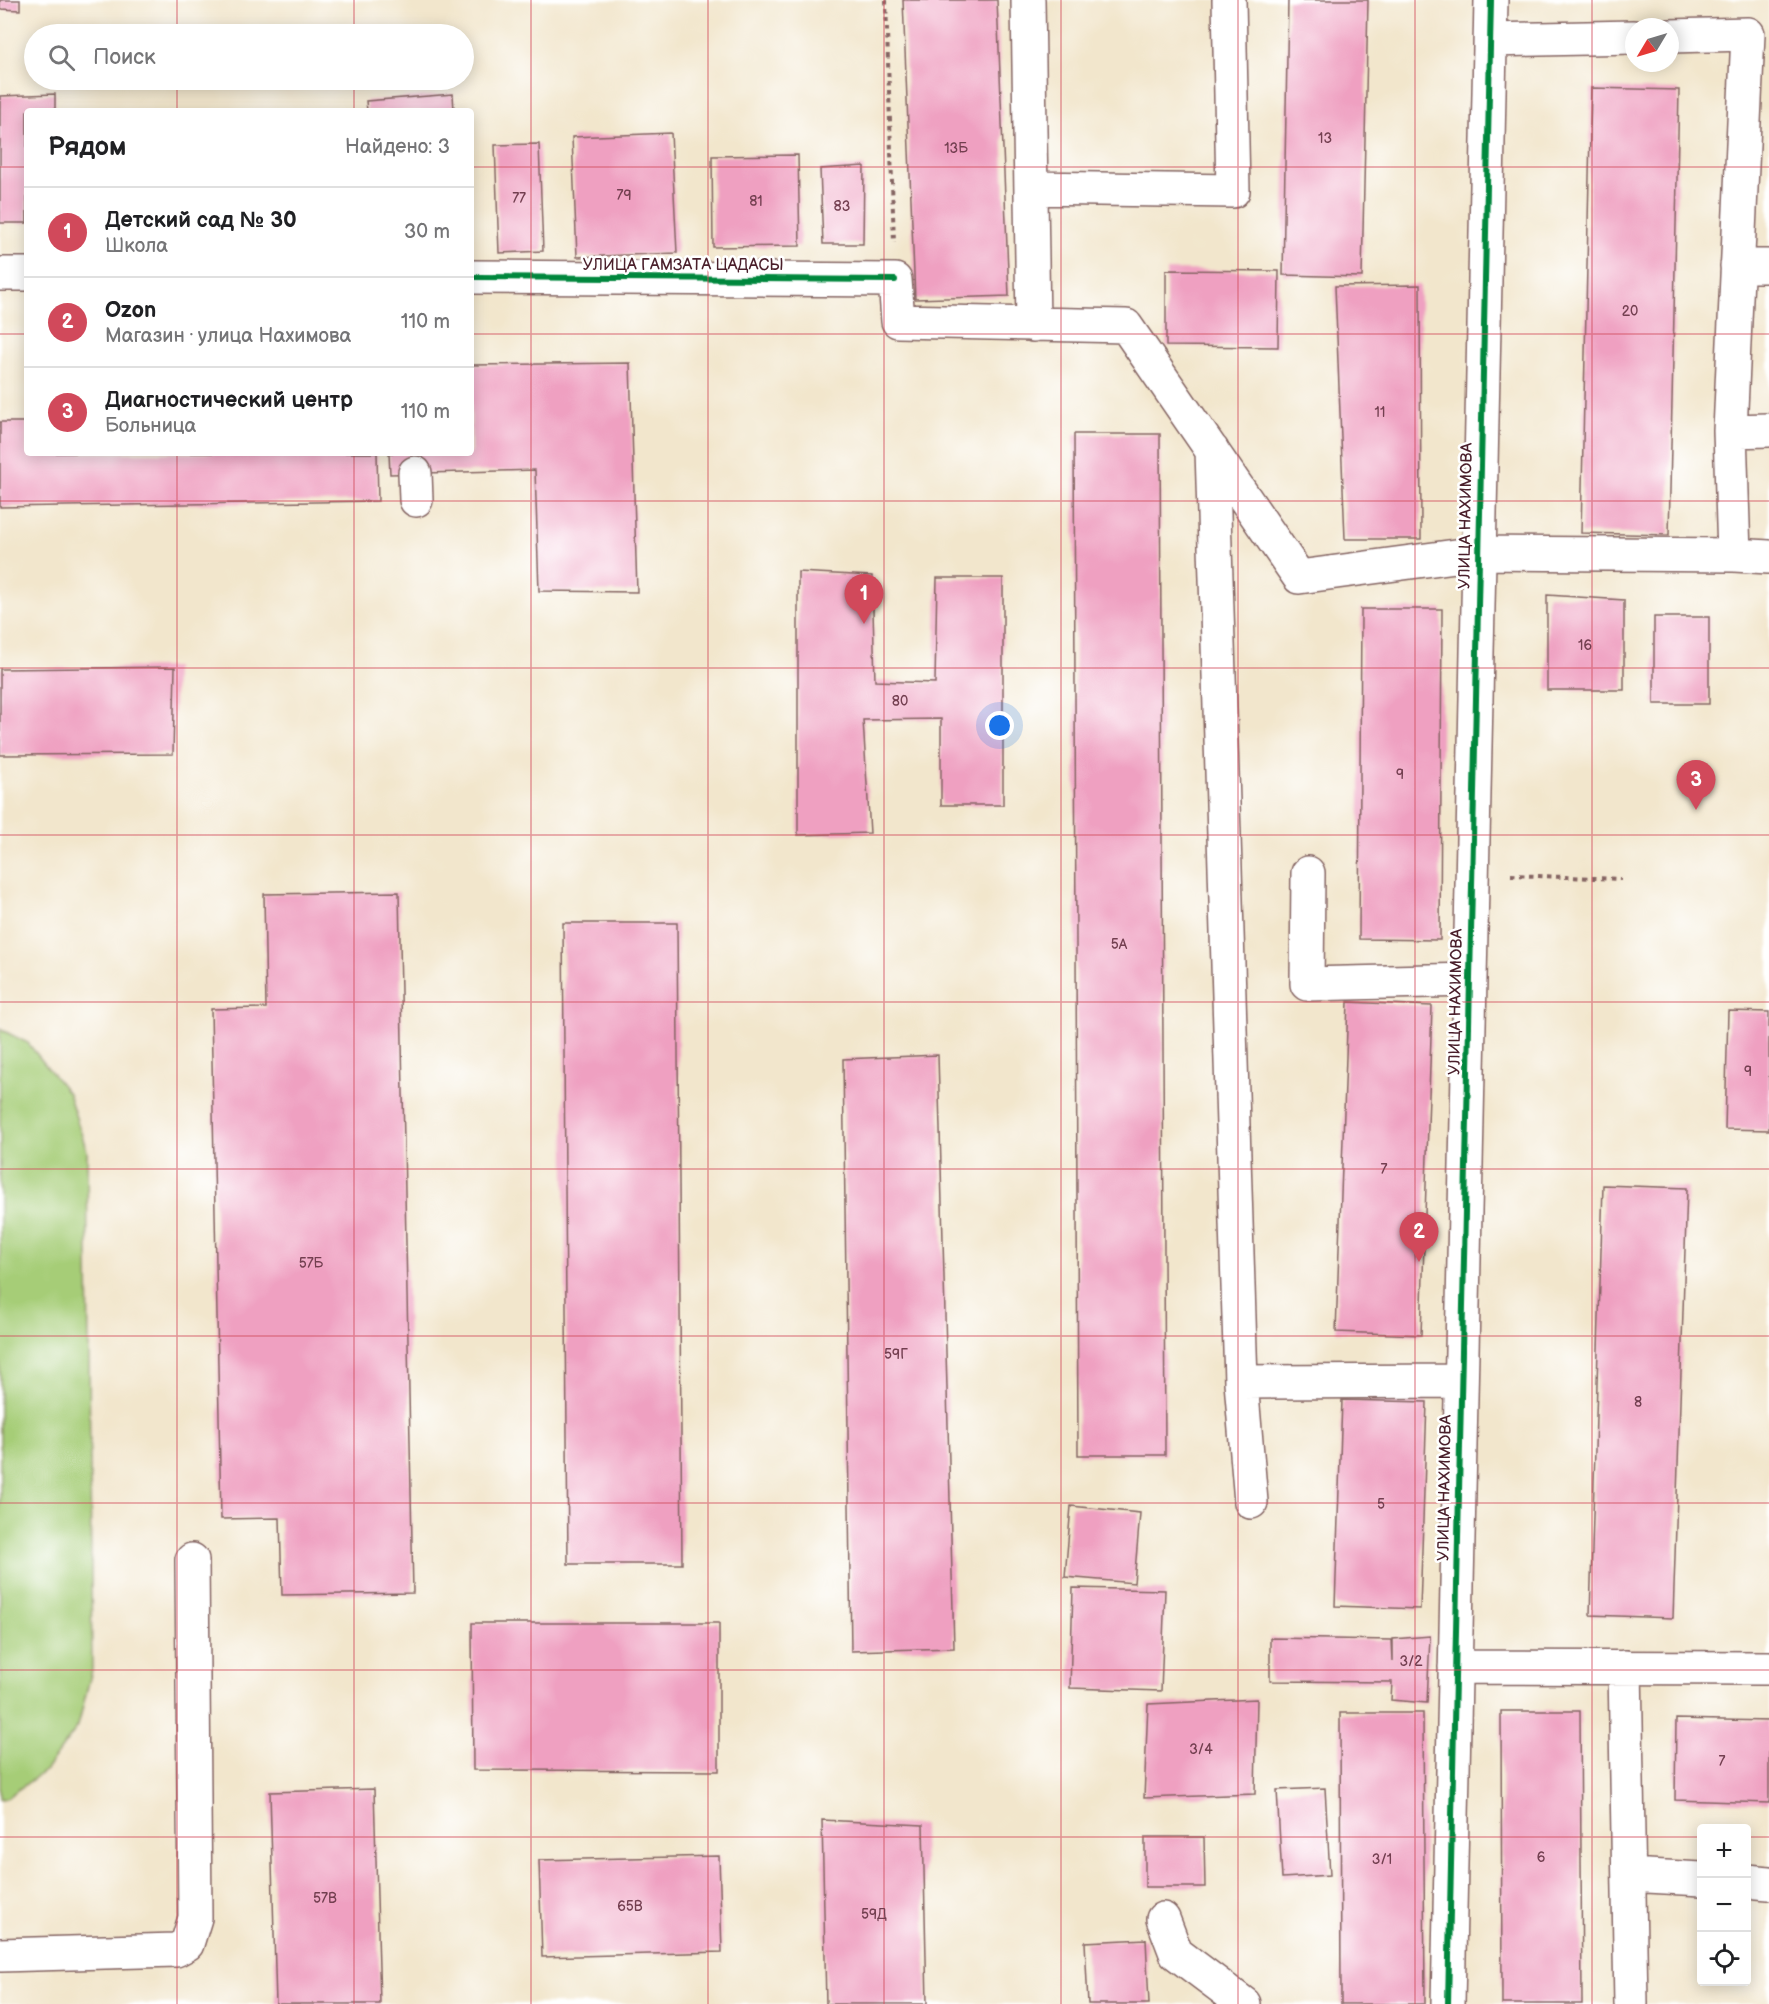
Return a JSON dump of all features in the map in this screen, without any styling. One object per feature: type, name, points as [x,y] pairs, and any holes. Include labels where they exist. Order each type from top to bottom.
[{"type":"street","points":[[1028,0],[1033,325]]},
{"type":"street","points":[[1031,188],[1233,191],[1229,0]]},
{"type":"street","name":"УЛИЦА НАХИМОВА","points":[[1448,2004],[1491,0]]},
{"type":"street","points":[[1679,36],[1748,34],[1753,266],[1730,431],[1734,555]]},
{"type":"street","points":[[1491,40],[1625,36]]},
{"type":"street","points":[[0,274],[24,274]]},
{"type":"street","name":"УЛИЦА ГАМЗАТА ЦАДАСЫ","points":[[474,277],[895,280]]},
{"type":"street","points":[[895,280],[898,321],[1126,326],[1299,577],[1478,553],[1769,557]]},
{"type":"street","points":[[1730,431],[1769,430]]},
{"type":"street","points":[[1212,450],[1241,1382],[1251,1502]]},
{"type":"street","points":[[1308,873],[1307,984],[1470,980]]},
{"type":"street","points":[[1241,1382],[1461,1381]]},
{"type":"street","points":[[0,1954],[176,1950],[187,1944],[195,1918],[192,1560]]},
{"type":"street","points":[[1455,1667],[1769,1668]]},
{"type":"street","points":[[1625,1667],[1631,2004]]},
{"type":"street","points":[[1629,1875],[1697,1879]]},
{"type":"street","points":[[1751,1881],[1769,1883]]},
{"type":"street","points":[[1163,1918],[1176,1953],[1244,2004]]},
{"type":"path","points":[[886,0],[895,280]]},
{"type":"path","points":[[1472,874],[1621,879]]},
{"type":"green space","points":[[0,1029],[28,1043],[68,1093],[87,1151],[92,1670],[78,1726],[46,1770],[6,1798],[0,1799]]},
{"type":"building","points":[[0,0],[20,0],[20,10],[0,9]]},
{"type":"building","points":[[903,0],[997,0],[1009,296],[915,299]]},
{"type":"building","points":[[1288,0],[1368,0],[1362,277],[1283,275]]},
{"type":"building","points":[[1591,88],[1679,90],[1669,535],[1581,533]]},
{"type":"building","points":[[55,94],[55,108],[24,108],[24,223],[0,223],[0,96]]},
{"type":"building","points":[[453,94],[454,108],[367,108],[366,101]]},
{"type":"building","points":[[671,133],[677,253],[577,257],[572,137]]},
{"type":"building","points":[[539,144],[543,251],[499,253],[495,145]]},
{"type":"building","points":[[798,155],[800,246],[713,247],[712,156]]},
{"type":"building","points":[[864,166],[863,244],[823,244],[820,169]]},
{"type":"building","points":[[1166,270],[1279,271],[1278,347],[1166,346]]},
{"type":"building","points":[[1420,285],[1421,539],[1345,539],[1335,286]]},
{"type":"building","points":[[630,363],[637,592],[539,591],[535,470],[390,474],[389,456],[474,456],[474,365]]},
{"type":"building","points":[[0,422],[24,422],[24,456],[377,456],[378,501],[0,507]]},
{"type":"building","points":[[1074,434],[1160,434],[1165,1455],[1078,1455]]},
{"type":"building","points":[[798,572],[872,576],[875,681],[935,683],[937,578],[1003,578],[1003,805],[941,805],[941,719],[863,720],[870,833],[798,835]]},
{"type":"building","points":[[1547,595],[1624,600],[1624,690],[1547,690]]},
{"type":"building","points":[[1361,609],[1442,609],[1440,940],[1359,939]]},
{"type":"building","points":[[1654,617],[1709,617],[1709,704],[1654,704]]},
{"type":"building","points":[[175,667],[173,754],[0,755],[0,669]]},
{"type":"building","points":[[399,892],[413,1593],[282,1595],[280,1518],[221,1519],[211,1009],[266,1008],[264,894]]},
{"type":"building","points":[[563,923],[677,923],[682,1564],[568,1564]]},
{"type":"building","points":[[1348,1002],[1432,1006],[1421,1335],[1336,1332]]},
{"type":"building","points":[[1728,1011],[1769,1012],[1769,1130],[1725,1129]]},
{"type":"building","points":[[938,1055],[954,1648],[851,1651],[843,1059]]},
{"type":"building","points":[[1603,1185],[1687,1188],[1673,1618],[1590,1615]]},
{"type":"building","points":[[1342,1400],[1427,1402],[1420,1609],[1335,1606]]},
{"type":"building","points":[[1071,1506],[1140,1513],[1134,1583],[1065,1577]]},
{"type":"building","points":[[1073,1588],[1165,1590],[1161,1691],[1070,1688]]},
{"type":"building","points":[[472,1623],[719,1623],[719,1771],[473,1770]]},
{"type":"building","points":[[1430,1636],[1427,1703],[1391,1700],[1392,1682],[1270,1681],[1270,1638],[1392,1640],[1393,1661],[1393,1639]]},
{"type":"building","points":[[1257,1699],[1255,1794],[1144,1798],[1148,1704]]},
{"type":"building","points":[[1501,1711],[1580,1711],[1582,2004],[1502,2004]]},
{"type":"building","points":[[1340,1713],[1423,1713],[1425,2004],[1341,2004]]},
{"type":"building","points":[[1676,1719],[1769,1721],[1769,1803],[1675,1800]]},
{"type":"building","points":[[1325,1788],[1330,1875],[1282,1878],[1277,1790]]},
{"type":"building","points":[[374,1789],[380,2004],[276,2004],[270,1792]]},
{"type":"building","points":[[822,1820],[923,1825],[927,2004],[826,2004]]},
{"type":"building","points":[[1145,1837],[1204,1837],[1205,1887],[1145,1887]]},
{"type":"building","points":[[719,1856],[722,1952],[542,1957],[539,1860]]},
{"type":"building","points":[[1146,1939],[1149,2004],[1088,2004],[1085,1942]]},
{"type":"cycle path","points":[[1448,2004],[1491,0]]},
{"type":"cycle path","points":[[474,277],[895,280]]},
{"type":"place","name":"Детский сад № 30","points":[[864,624]]},
{"type":"place","name":"Диагностический центр","points":[[1696,810]]},
{"type":"place","name":"Ozon","points":[[1419,1262]]}]
